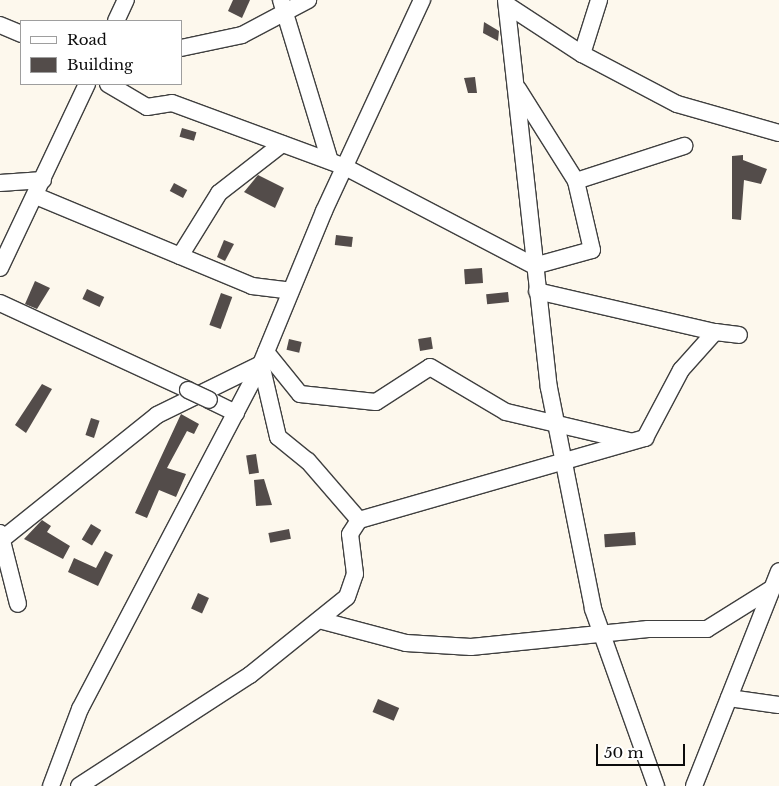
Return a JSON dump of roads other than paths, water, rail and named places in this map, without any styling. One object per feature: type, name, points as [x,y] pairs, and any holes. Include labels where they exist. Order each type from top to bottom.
[{"type":"street","points":[[116,20],[126,0]]},
{"type":"street","points":[[182,48],[235,37],[282,8],[308,0]]},
{"type":"street","points":[[51,786],[80,709],[264,358],[291,291],[337,164],[422,0]]},
{"type":"street","points":[[582,54],[599,0]]},
{"type":"street","points":[[506,3],[582,54],[677,104],[779,133]]},
{"type":"street","points":[[506,3],[517,87],[534,266],[563,462],[602,633],[656,786]]},
{"type":"street","points":[[282,8],[337,164]]},
{"type":"street","points":[[0,25],[20,34]]},
{"type":"street","points":[[0,268],[36,196],[87,85]]},
{"type":"street","points":[[110,85],[147,107],[172,103],[337,164],[534,266],[592,250],[576,181],[517,87]]},
{"type":"street","points":[[180,256],[219,193],[282,144]]},
{"type":"street","points":[[576,181],[684,146]]},
{"type":"street","points":[[0,183],[43,180]]},
{"type":"street","points":[[36,196],[252,286],[291,291]]},
{"type":"street","points":[[537,290],[714,332],[739,334]]},
{"type":"street","points":[[0,303],[236,413]]},
{"type":"street","points":[[79,786],[250,675],[319,620],[353,587],[350,534],[359,520],[645,438],[682,370],[714,332]]},
{"type":"street","points":[[264,358],[300,394],[376,402],[430,367],[506,412],[631,442]]},
{"type":"street","points":[[264,358],[278,438],[308,461],[359,520]]},
{"type":"street","points":[[18,604],[1,538],[157,416],[264,358]]},
{"type":"street","points":[[694,786],[779,571]]},
{"type":"street","points":[[319,620],[399,641],[454,647],[602,633],[707,629],[771,589]]},
{"type":"street","points":[[729,698],[779,705]]}]
